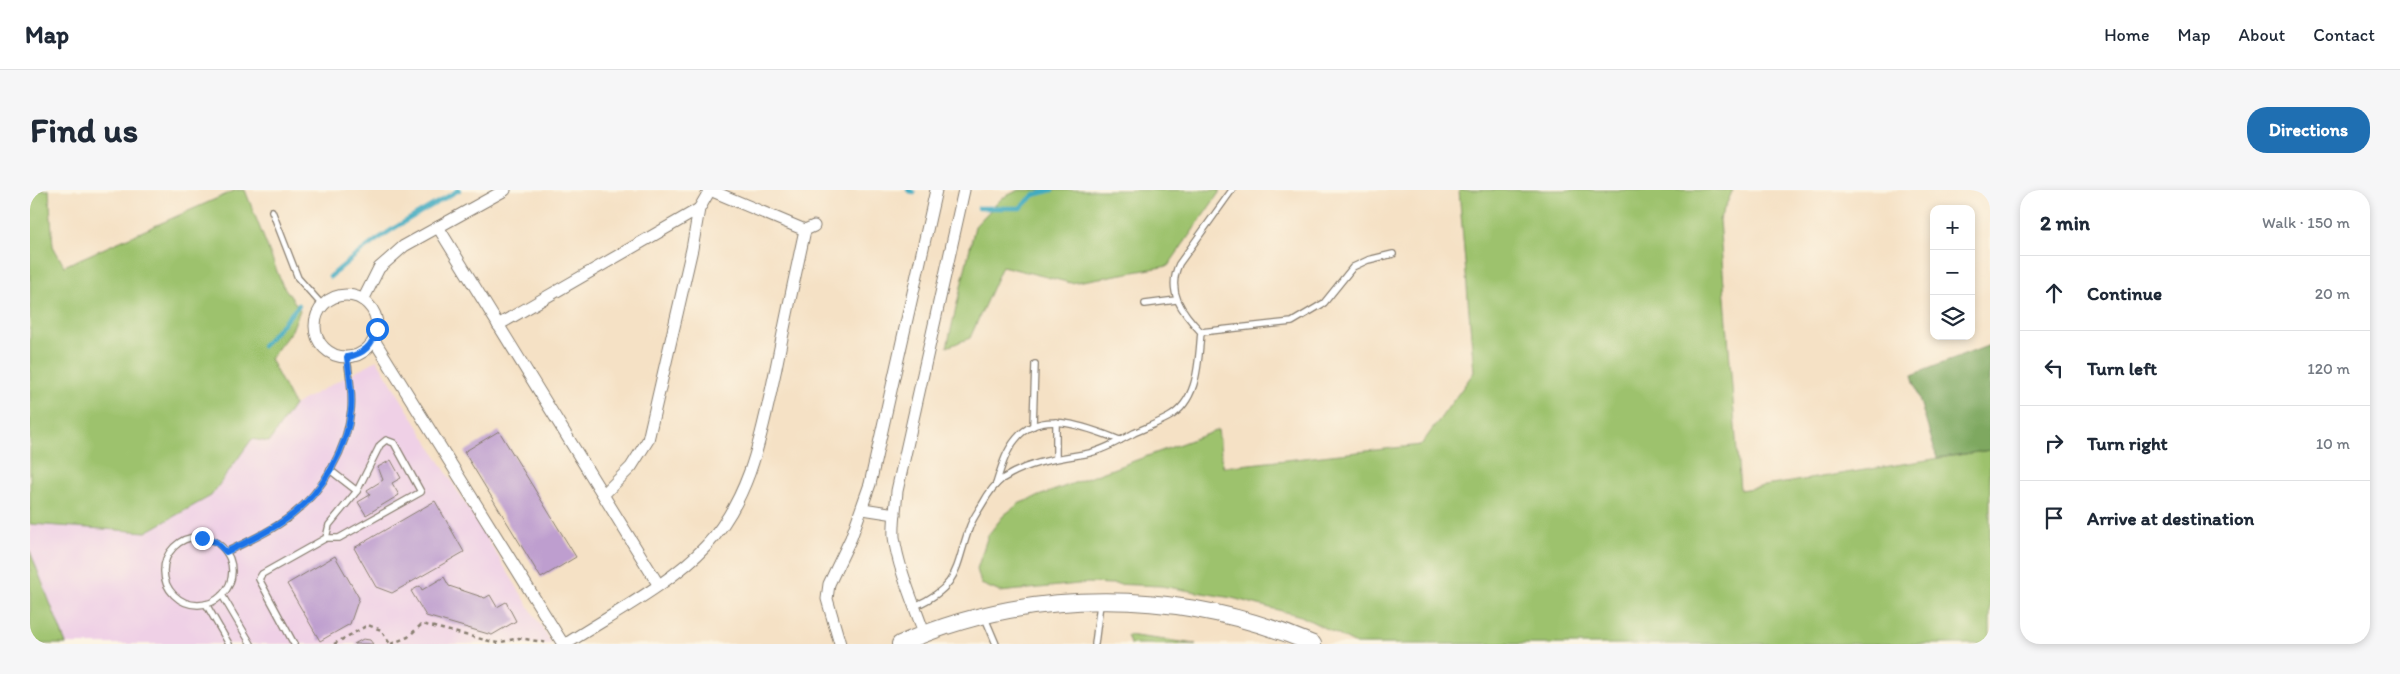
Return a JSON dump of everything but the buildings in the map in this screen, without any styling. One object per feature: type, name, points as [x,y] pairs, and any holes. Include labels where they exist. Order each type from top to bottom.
[{"type":"main road","points":[[900,644],[924,633],[1019,608],[1101,600],[1165,603],[1218,614],[1287,633],[1313,644]]},
{"type":"street","points":[[363,300],[379,268],[404,246],[505,190]]},
{"type":"street","points":[[374,340],[565,644],[686,564],[706,546],[723,525],[746,483],[759,444],[810,228],[710,190],[699,209],[692,249],[648,440],[631,467],[604,494]]},
{"type":"street","points":[[840,644],[827,599],[829,584],[863,509],[936,190]]},
{"type":"street","points":[[924,633],[894,538],[895,514],[898,491],[964,190]]},
{"type":"street","points":[[498,324],[699,209]]},
{"type":"street","points":[[438,226],[658,584]]},
{"type":"street","points":[[342,296],[363,300],[371,308],[376,318],[377,329],[374,340],[367,349],[358,355],[347,357],[335,355],[325,349],[318,339],[315,328],[317,316],[323,306],[332,299],[342,296]]},
{"type":"street","points":[[863,509],[895,514]]},
{"type":"lane","points":[[996,484],[1028,466],[1056,457],[1087,454],[1170,417],[1182,406],[1191,392],[1197,373],[1200,332],[1183,313],[1176,300],[1174,274],[1179,264],[1232,190]]},
{"type":"lane","points":[[272,211],[298,278],[323,306]]},
{"type":"lane","points":[[1200,332],[1292,322],[1324,302],[1353,267],[1368,260],[1393,254]]},
{"type":"lane","points":[[1145,304],[1176,300]]},
{"type":"lane","points":[[226,552],[273,528],[294,514],[330,470],[339,455],[351,409],[347,357]]},
{"type":"lane","points":[[1033,426],[1035,364]]},
{"type":"lane","points":[[915,606],[936,595],[955,573],[970,525],[996,484],[1005,456],[1017,437],[1033,426],[1056,422],[1082,426],[1120,440]]},
{"type":"lane","points":[[1056,422],[1056,457]]},
{"type":"lane","points":[[294,644],[259,579],[262,574],[326,538],[339,538],[421,492],[394,443],[386,440],[380,446],[357,491],[329,525],[326,538]]},
{"type":"lane","points":[[330,470],[357,491]]},
{"type":"lane","points":[[194,538],[216,542],[226,552],[231,564],[232,578],[222,595],[206,604],[192,604],[173,593],[164,573],[167,559],[181,542],[194,538]]},
{"type":"lane","points":[[222,595],[250,644]]},
{"type":"lane","points":[[1095,644],[1101,600]]},
{"type":"lane","points":[[206,604],[227,643]]},
{"type":"lane","points":[[984,616],[996,644]]},
{"type":"path","points":[[334,644],[368,625],[381,630],[390,644],[408,637],[422,624],[497,644],[519,638],[555,644]]},
{"type":"shaded area","points":[[377,360],[552,644],[66,644],[30,551],[30,524],[211,496],[252,439],[269,442],[294,405]]},
{"type":"green space","points":[[30,190],[49,190],[53,246],[64,266],[236,190],[245,190],[282,284],[300,310],[292,330],[270,359],[294,405],[269,442],[252,439],[211,496],[146,532],[30,524]]},
{"type":"green space","points":[[1019,190],[1221,190],[1168,266],[1071,283],[1002,266],[970,338],[947,347],[975,226],[1002,198]]},
{"type":"green space","points":[[1459,190],[1733,190],[1719,220],[1740,490],[1990,450],[1990,644],[1356,644],[1301,616],[1232,598],[1161,586],[1088,583],[1000,592],[981,584],[977,569],[988,535],[1004,515],[1020,503],[1218,430],[1223,467],[1421,445],[1474,372]]},
{"type":"green space","points":[[1990,345],[1990,450],[1937,458],[1912,375]]},
{"type":"green space","points":[[30,551],[66,644],[30,644]]},
{"type":"green space","points":[[1127,635],[1196,644],[1130,644]]},
{"type":"waterway","points":[[330,277],[376,240],[459,190]]},
{"type":"waterway","points":[[908,190],[914,193]]},
{"type":"waterway","points":[[979,208],[1020,208],[1034,195],[1052,190]]},
{"type":"waterway","points":[[263,346],[299,305]]},
{"type":"route","points":[[202,538],[216,542],[226,552],[273,528],[294,514],[318,487],[339,455],[348,427],[351,409],[347,357],[358,355],[367,349],[374,340],[377,329]]}]
